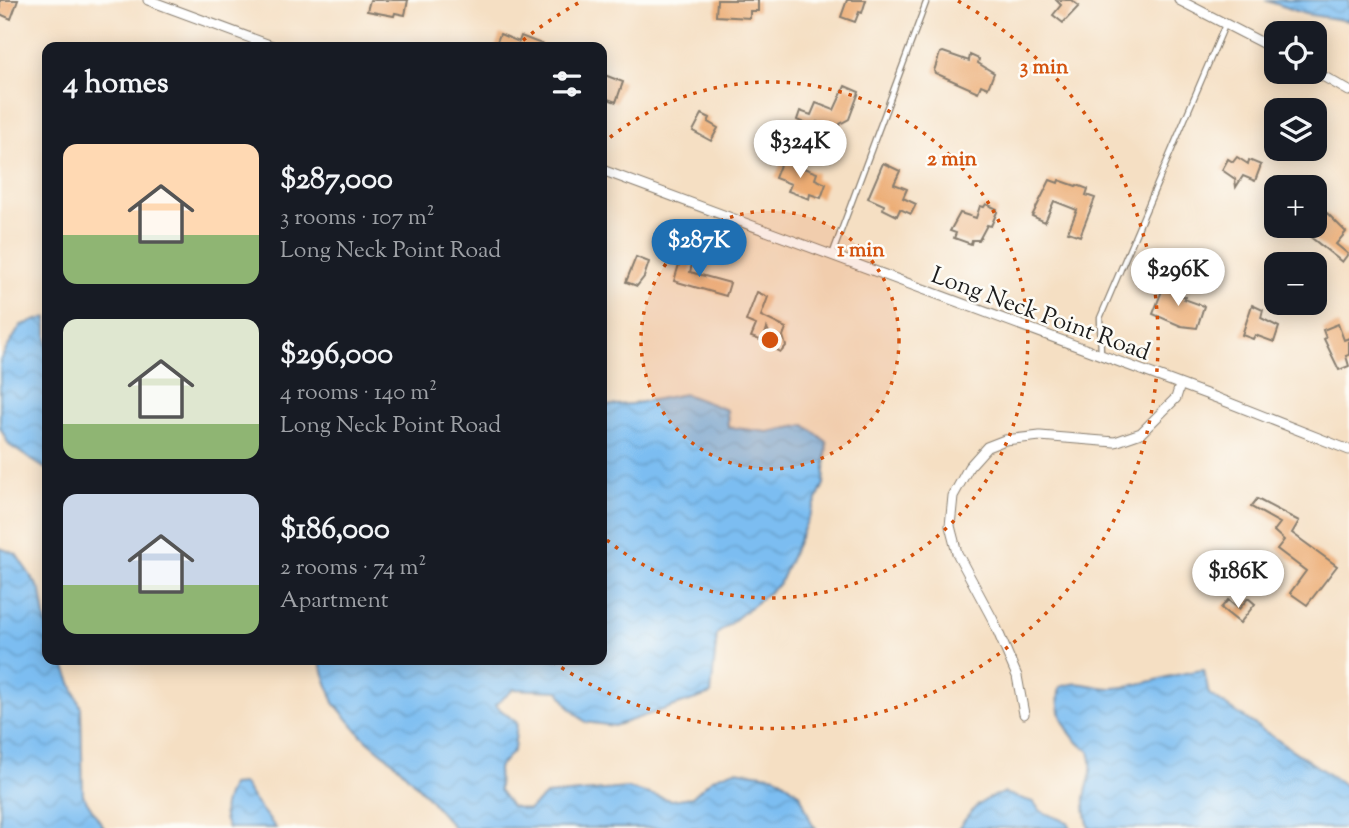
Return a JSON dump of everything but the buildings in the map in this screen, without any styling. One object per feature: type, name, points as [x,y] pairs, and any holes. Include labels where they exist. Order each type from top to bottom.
[{"type":"street","points":[[148,0],[172,4],[263,42]]},
{"type":"street","points":[[1179,0],[1264,44]]},
{"type":"street","points":[[1327,78],[1349,91]]},
{"type":"street","name":"Long Neck Point Road","points":[[607,172],[1349,450]]},
{"type":"street","points":[[1024,714],[1017,676],[993,620],[957,553],[950,526],[953,496],[968,467],[987,447],[1006,440],[1040,436],[1115,442],[1141,433],[1176,398],[1180,385]]},
{"type":"lane","points":[[832,255],[927,0]]},
{"type":"lane","points":[[1101,356],[1100,318],[1225,25]]},
{"type":"water","points":[[1265,0],[1349,0],[1349,21],[1305,14]]},
{"type":"water","points":[[42,319],[42,467],[9,445],[0,427],[0,360],[21,325]]},
{"type":"water","points":[[685,394],[727,410],[728,427],[768,432],[805,425],[827,442],[824,484],[779,584],[717,634],[711,694],[614,726],[585,722],[569,707],[559,691],[514,689],[495,705],[517,723],[514,750],[498,768],[499,790],[511,806],[528,810],[546,795],[627,788],[671,800],[692,797],[713,778],[735,770],[776,776],[800,794],[816,828],[454,828],[397,765],[361,735],[334,703],[321,665],[607,665],[607,406]]},
{"type":"water","points":[[0,548],[16,554],[41,591],[42,665],[64,665],[81,708],[83,795],[104,828],[0,828]]},
{"type":"water","points":[[1204,670],[1209,694],[1349,788],[1349,828],[1089,828],[1085,802],[1091,758],[1089,751],[1081,746],[1064,723],[1059,706],[1060,687],[1081,684],[1105,688],[1125,687]]},
{"type":"water","points":[[244,784],[276,828],[228,828],[223,811],[231,785]]},
{"type":"water","points":[[1004,793],[1033,802],[1042,812],[1068,822],[1071,828],[959,828],[977,806]]}]
